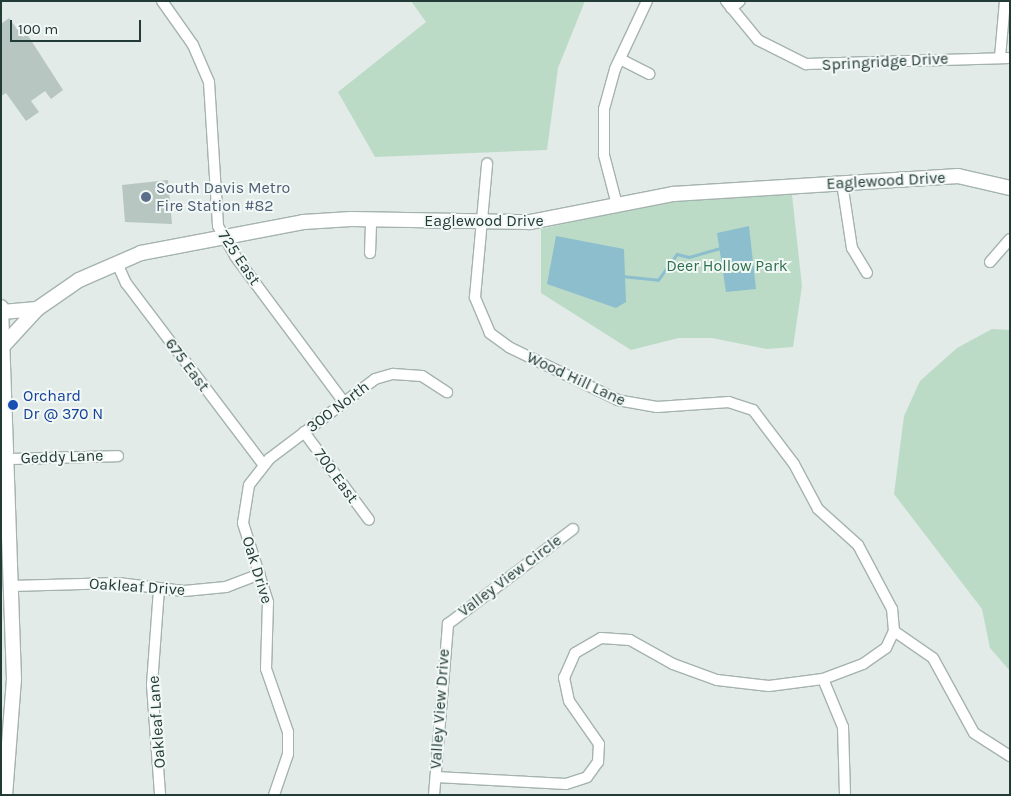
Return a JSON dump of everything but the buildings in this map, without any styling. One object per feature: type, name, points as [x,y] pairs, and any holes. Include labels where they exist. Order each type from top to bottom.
[{"type":"main road","name":"Eaglewood Drive","points":[[2,312],[37,309],[79,280],[117,262],[165,247],[310,221],[371,219],[482,223],[552,221],[673,194],[842,183],[970,177],[1010,188]]},
{"type":"main road","points":[[1,306],[7,459],[4,478],[12,586],[13,703],[5,795]]},
{"type":"main road","points":[[3,346],[37,309]]},
{"type":"street","name":"725 East","points":[[162,1],[186,33],[211,91],[214,198],[223,237],[344,402]]},
{"type":"street","points":[[617,205],[602,132],[606,98],[620,59],[647,1]]},
{"type":"street","points":[[729,5],[740,1]]},
{"type":"street","points":[[1005,1],[1005,57]]},
{"type":"street","name":"Springridge Drive","points":[[729,5],[766,46],[813,65],[1005,57]]},
{"type":"street","points":[[620,59],[649,74]]},
{"type":"street","name":"Wood Hill Lane","points":[[487,164],[475,304],[495,338],[627,403],[657,407],[729,402],[753,410],[794,464],[818,509],[858,545],[892,609],[894,631]]},
{"type":"street","points":[[842,183],[852,248],[867,274]]},
{"type":"street","points":[[370,253],[371,219]]},
{"type":"street","points":[[990,262],[1010,239]]},
{"type":"street","name":"675 East","points":[[117,262],[126,283],[263,464]]},
{"type":"street","name":"300 North","points":[[263,464],[375,379],[393,374],[428,378],[447,392]]},
{"type":"street","name":"700 East","points":[[304,432],[369,520]]},
{"type":"street","name":"Geddy Lane","points":[[7,459],[118,456]]},
{"type":"street","name":"Oak Drive","points":[[263,464],[248,485],[242,515],[269,610],[266,669],[288,732],[288,754],[274,795]]},
{"type":"street","name":"Valley View Circle","points":[[448,624],[574,529]]},
{"type":"street","name":"Oakleaf Drive","points":[[12,586],[107,583],[159,589],[218,588],[260,574]]},
{"type":"street","name":"Oakleaf Lane","points":[[159,589],[152,685],[160,795]]},
{"type":"street","name":"Valley View Drive","points":[[434,795],[448,624]]},
{"type":"street","points":[[436,776],[566,784],[587,777],[598,762],[599,744],[569,701],[564,678],[576,653],[601,638],[630,640],[688,670],[729,683],[768,686],[823,679],[875,658],[894,631],[933,658],[974,733],[1010,756]]},
{"type":"street","points":[[823,679],[843,727],[845,795]]},
{"type":"green space","points":[[411,1],[585,1],[558,68],[547,150],[375,157],[338,92],[426,22]]},
{"type":"green space","name":"Deer Hollow Park","points":[[724,195],[792,195],[802,286],[793,347],[767,349],[712,338],[679,338],[631,350],[541,293],[541,229],[674,199]]},
{"type":"green space","points":[[992,329],[1010,330],[1010,671],[990,648],[982,609],[894,494],[904,416],[920,381],[957,348]]},
{"type":"water","points":[[749,226],[756,289],[726,292],[717,233]]},
{"type":"water","points":[[556,236],[624,249],[626,302],[616,308],[547,284]]},
{"type":"waterway","points":[[622,276],[658,280],[677,254],[689,257],[721,248]]},
{"type":"place","name":"South Davis Metro Fire Station #82","points":[[146,197]]},
{"type":"place","name":"Orchard Dr @ 370 N","points":[[13,405]]}]
